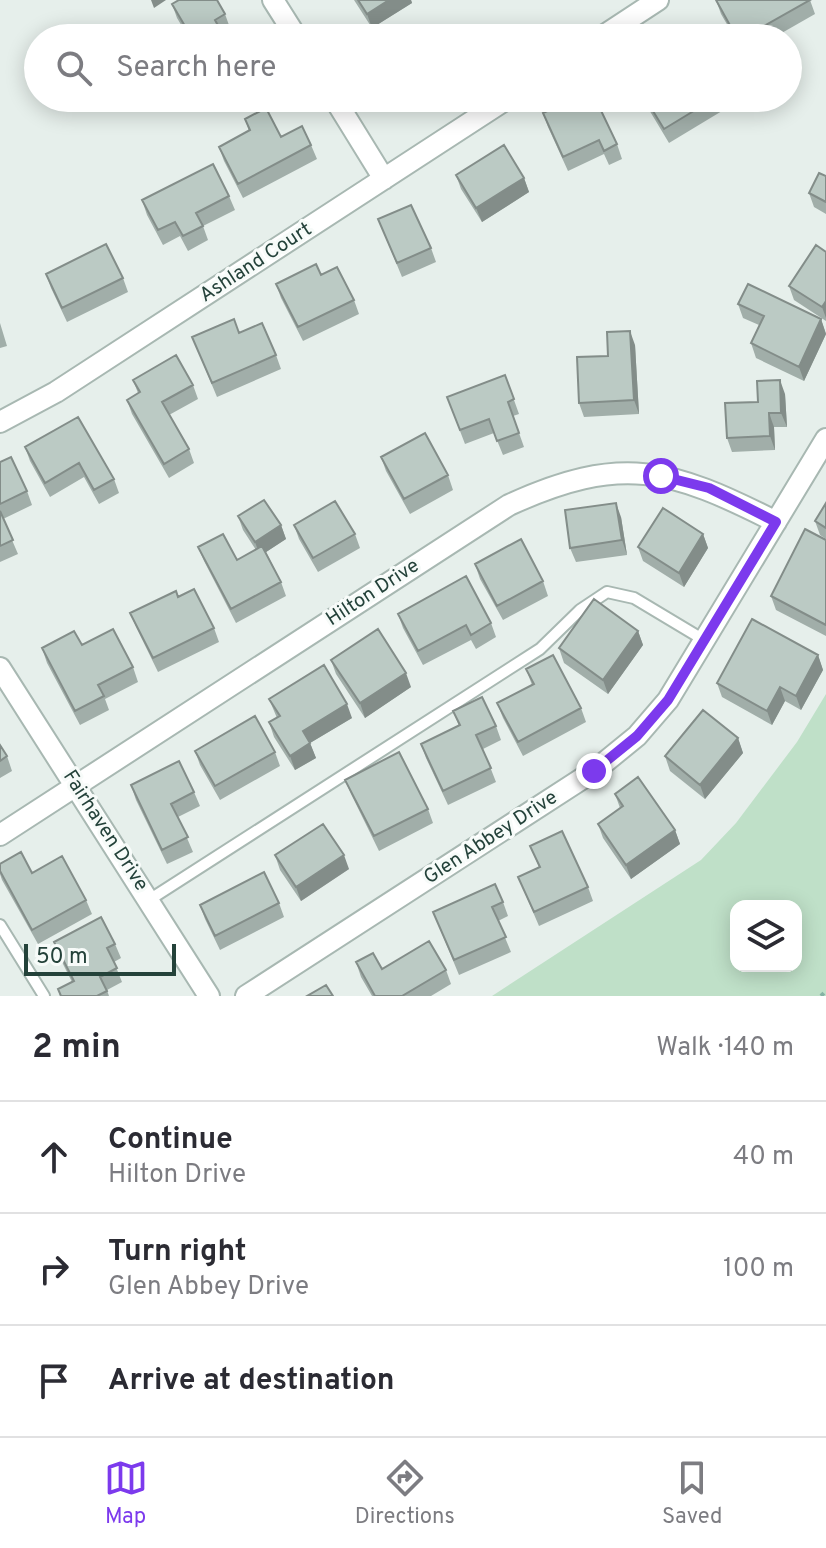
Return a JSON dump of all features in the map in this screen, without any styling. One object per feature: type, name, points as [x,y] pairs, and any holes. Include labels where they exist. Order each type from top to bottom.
[{"type":"street","points":[[273,0],[288,24]]},
{"type":"street","points":[[621,24],[658,0]]},
{"type":"street","points":[[343,112],[384,179]]},
{"type":"street","name":"Ashland Court","points":[[0,422],[56,392],[487,112]]},
{"type":"street","name":"Glen Abbey Drive","points":[[246,996],[594,771],[637,736],[668,700],[826,439]]},
{"type":"street","name":"Hilton Drive","points":[[0,835],[509,505],[550,487],[620,472],[661,476],[709,488],[776,522]]},
{"type":"street","name":"Fairhaven Drive","points":[[0,668],[209,996]]},
{"type":"lane","points":[[149,900],[540,649],[580,610],[607,592],[634,598],[704,640]]},
{"type":"lane","points":[[0,925],[44,996]]},
{"type":"path","points":[[821,996],[826,991]]},
{"type":"green space","points":[[826,694],[826,996],[492,996],[701,860],[736,823],[797,742]]},
{"type":"building","points":[[179,0],[217,0],[225,14],[215,20],[217,24],[184,24],[172,4]]},
{"type":"building","points":[[358,0],[389,0],[367,14]]},
{"type":"building","points":[[716,0],[810,0],[768,24],[729,24]]},
{"type":"building","points":[[258,112],[268,112],[281,137],[302,126],[311,145],[238,184],[219,147],[250,130],[245,119]]},
{"type":"building","points":[[602,112],[617,144],[604,151],[599,140],[563,157],[543,113]]},
{"type":"building","points":[[654,112],[692,112],[664,129]]},
{"type":"building","points":[[504,145],[524,178],[476,208],[456,175]]},
{"type":"building","points":[[213,164],[229,196],[196,213],[203,226],[183,236],[175,222],[158,230],[142,200]]},
{"type":"building","points":[[819,173],[826,176],[826,202],[809,193]]},
{"type":"building","points":[[411,205],[431,248],[397,263],[378,219]]},
{"type":"building","points":[[106,244],[123,278],[62,308],[46,274]]},
{"type":"building","points":[[816,245],[826,252],[826,301],[822,307],[789,286]]},
{"type":"building","points":[[316,264],[321,275],[337,267],[354,300],[298,327],[276,284]]},
{"type":"building","points":[[748,284],[821,319],[799,367],[751,343],[764,316],[738,304]]},
{"type":"building","points":[[234,319],[239,333],[262,323],[276,355],[212,383],[192,337]]},
{"type":"building","points":[[630,331],[634,400],[579,403],[577,357],[608,356],[607,332]]},
{"type":"building","points":[[176,355],[193,385],[162,402],[189,449],[164,464],[127,400],[140,392],[133,380]]},
{"type":"building","points":[[505,375],[514,399],[508,402],[519,433],[497,441],[489,419],[460,430],[447,397]]},
{"type":"building","points":[[780,380],[781,413],[769,413],[770,436],[727,438],[725,403],[758,402],[757,381]]},
{"type":"building","points":[[78,417],[114,479],[94,490],[79,463],[45,483],[25,447]]},
{"type":"building","points":[[425,433],[448,475],[404,499],[381,457]]},
{"type":"building","points":[[11,457],[27,491],[0,504],[0,462]]},
{"type":"building","points":[[264,500],[281,525],[255,542],[238,516]]},
{"type":"building","points":[[335,501],[355,534],[313,558],[294,525]]},
{"type":"building","points":[[616,503],[622,540],[570,548],[565,510]]},
{"type":"building","points":[[826,503],[826,528],[815,521]]},
{"type":"building","points":[[663,508],[703,534],[679,573],[638,547]]},
{"type":"building","points":[[0,511],[13,540],[0,546]]},
{"type":"building","points":[[805,529],[826,540],[826,625],[771,596]]},
{"type":"building","points":[[223,534],[237,560],[262,546],[281,582],[231,609],[198,547]]},
{"type":"building","points":[[521,539],[543,581],[497,606],[475,564]]},
{"type":"building","points":[[466,576],[491,623],[471,635],[466,625],[418,651],[398,614]]},
{"type":"building","points":[[194,589],[214,628],[153,658],[130,613],[176,591],[178,597]]},
{"type":"building","points":[[594,599],[638,631],[603,680],[559,648]]},
{"type":"building","points":[[752,619],[818,655],[796,696],[780,687],[767,711],[717,683]]},
{"type":"building","points":[[113,629],[133,667],[98,685],[104,696],[75,711],[42,648],[74,631],[82,645]]},
{"type":"building","points":[[378,629],[406,673],[360,703],[331,660]]},
{"type":"building","points":[[553,655],[581,708],[518,742],[497,703],[534,684],[526,669]]},
{"type":"building","points":[[324,665],[347,704],[303,731],[310,743],[290,756],[269,722],[280,716],[269,699]]},
{"type":"building","points":[[482,697],[496,726],[476,735],[491,768],[443,791],[421,744],[460,725],[453,711]]},
{"type":"building","points":[[703,710],[738,738],[700,785],[665,756]]},
{"type":"building","points":[[255,716],[275,752],[215,786],[195,751]]},
{"type":"building","points":[[0,745],[7,756],[0,761]]},
{"type":"building","points":[[399,752],[428,809],[374,836],[345,780]]},
{"type":"building","points":[[179,761],[194,792],[171,804],[188,837],[162,850],[131,785]]},
{"type":"building","points":[[638,777],[675,830],[626,865],[598,824],[623,806],[615,794]]},
{"type":"building","points":[[323,824],[344,855],[296,887],[275,855]]},
{"type":"building","points":[[562,831],[588,887],[534,912],[518,877],[540,867],[530,846]]},
{"type":"building","points":[[21,852],[32,873],[62,856],[86,900],[32,930],[0,871],[0,864]]},
{"type":"building","points":[[264,872],[279,903],[215,936],[200,905]]},
{"type":"building","points":[[495,884],[503,902],[492,907],[506,937],[454,960],[433,912]]},
{"type":"building","points":[[101,917],[115,944],[107,948],[117,968],[100,977],[107,991],[97,996],[61,996],[58,989],[74,981],[54,942]]},
{"type":"building","points":[[429,941],[446,970],[402,996],[375,996],[356,962],[373,953],[382,969]]},
{"type":"building","points":[[326,985],[333,996],[307,996]]},
{"type":"route","points":[[594,771],[637,736],[668,700],[776,522],[709,488],[661,476]]}]
